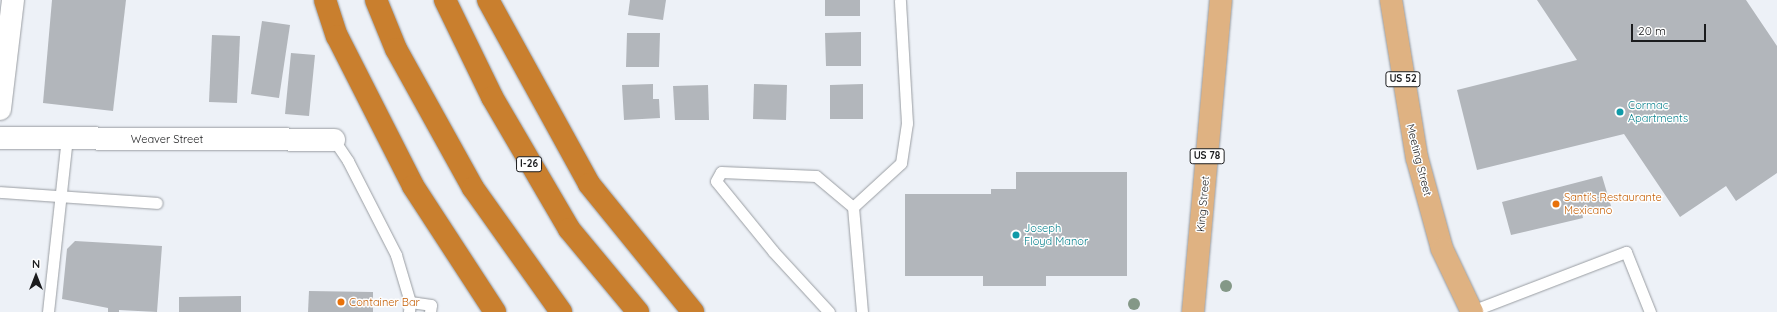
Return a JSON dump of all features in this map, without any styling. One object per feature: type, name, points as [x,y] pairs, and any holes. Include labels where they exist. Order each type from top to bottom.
[{"type":"highway","points":[[325,0],[337,36],[413,186],[496,312]]},
{"type":"highway","points":[[376,0],[396,50],[473,188],[561,312]]},
{"type":"highway","name":"I-26","points":[[444,0],[492,97],[569,229],[638,312]]},
{"type":"highway","points":[[488,0],[589,184],[693,312]]},
{"type":"main road","name":"King Street","points":[[1194,312],[1221,0]]},
{"type":"main road","name":"Meeting Street","points":[[1391,0],[1417,158],[1442,249],[1472,311]]},
{"type":"street","points":[[0,109],[13,0]]},
{"type":"street","name":"Weaver Street","points":[[0,138],[334,140]]},
{"type":"lane","points":[[853,207],[901,163],[907,123],[900,0]]},
{"type":"lane","points":[[48,312],[67,138]]},
{"type":"lane","points":[[334,140],[348,161],[396,255],[409,307],[431,305],[430,312]]},
{"type":"lane","points":[[829,312],[773,251],[716,181],[721,172],[816,176],[853,207],[862,312]]},
{"type":"lane","points":[[0,192],[60,198],[157,203]]},
{"type":"lane","points":[[1472,311],[1626,252],[1648,311]]},
{"type":"building","points":[[52,0],[126,0],[113,111],[43,103]]},
{"type":"building","points":[[630,0],[666,0],[663,20],[628,15]]},
{"type":"building","points":[[825,0],[860,0],[860,16],[825,16]]},
{"type":"building","name":"Cormac Apartments","points":[[1537,0],[1746,0],[1777,46],[1777,173],[1736,201],[1726,186],[1680,217],[1624,134],[1477,170],[1457,90],[1577,60]]},
{"type":"building","points":[[262,21],[290,25],[279,98],[251,94]]},
{"type":"building","points":[[861,32],[861,66],[826,66],[825,33]]},
{"type":"building","points":[[627,33],[660,33],[659,67],[626,67]]},
{"type":"building","points":[[212,35],[240,36],[237,103],[209,102]]},
{"type":"building","points":[[291,53],[315,55],[309,116],[285,114]]},
{"type":"building","points":[[653,84],[653,99],[659,99],[660,118],[624,120],[622,85]]},
{"type":"building","points":[[754,84],[787,85],[786,120],[753,119]]},
{"type":"building","points":[[863,84],[863,119],[830,119],[830,85]]},
{"type":"building","points":[[708,85],[709,120],[675,120],[673,86]]},
{"type":"building","name":"Joseph Floyd Manor","points":[[1016,172],[1127,172],[1127,276],[1046,276],[1046,286],[983,286],[983,276],[905,276],[905,194],[991,194],[991,189],[1016,189]]},
{"type":"building","name":"Santi's Restaurante Mexicano","points":[[1602,176],[1611,206],[1582,213],[1583,218],[1511,235],[1502,202]]},
{"type":"building","points":[[75,241],[162,246],[157,312],[119,310],[119,312],[108,312],[108,308],[62,299],[67,249]]},
{"type":"building","name":"Container Bar","points":[[309,291],[373,292],[373,312],[308,312]]},
{"type":"building","points":[[241,296],[241,312],[179,312],[179,297]]},
{"type":"place","name":"Cormac Apartments","points":[[1620,112]]},
{"type":"place","name":"Santi's Restaurante Mexicano","points":[[1556,204]]},
{"type":"place","name":"Joseph Floyd Manor","points":[[1016,235]]},
{"type":"place","name":"Container Bar","points":[[341,302]]}]
